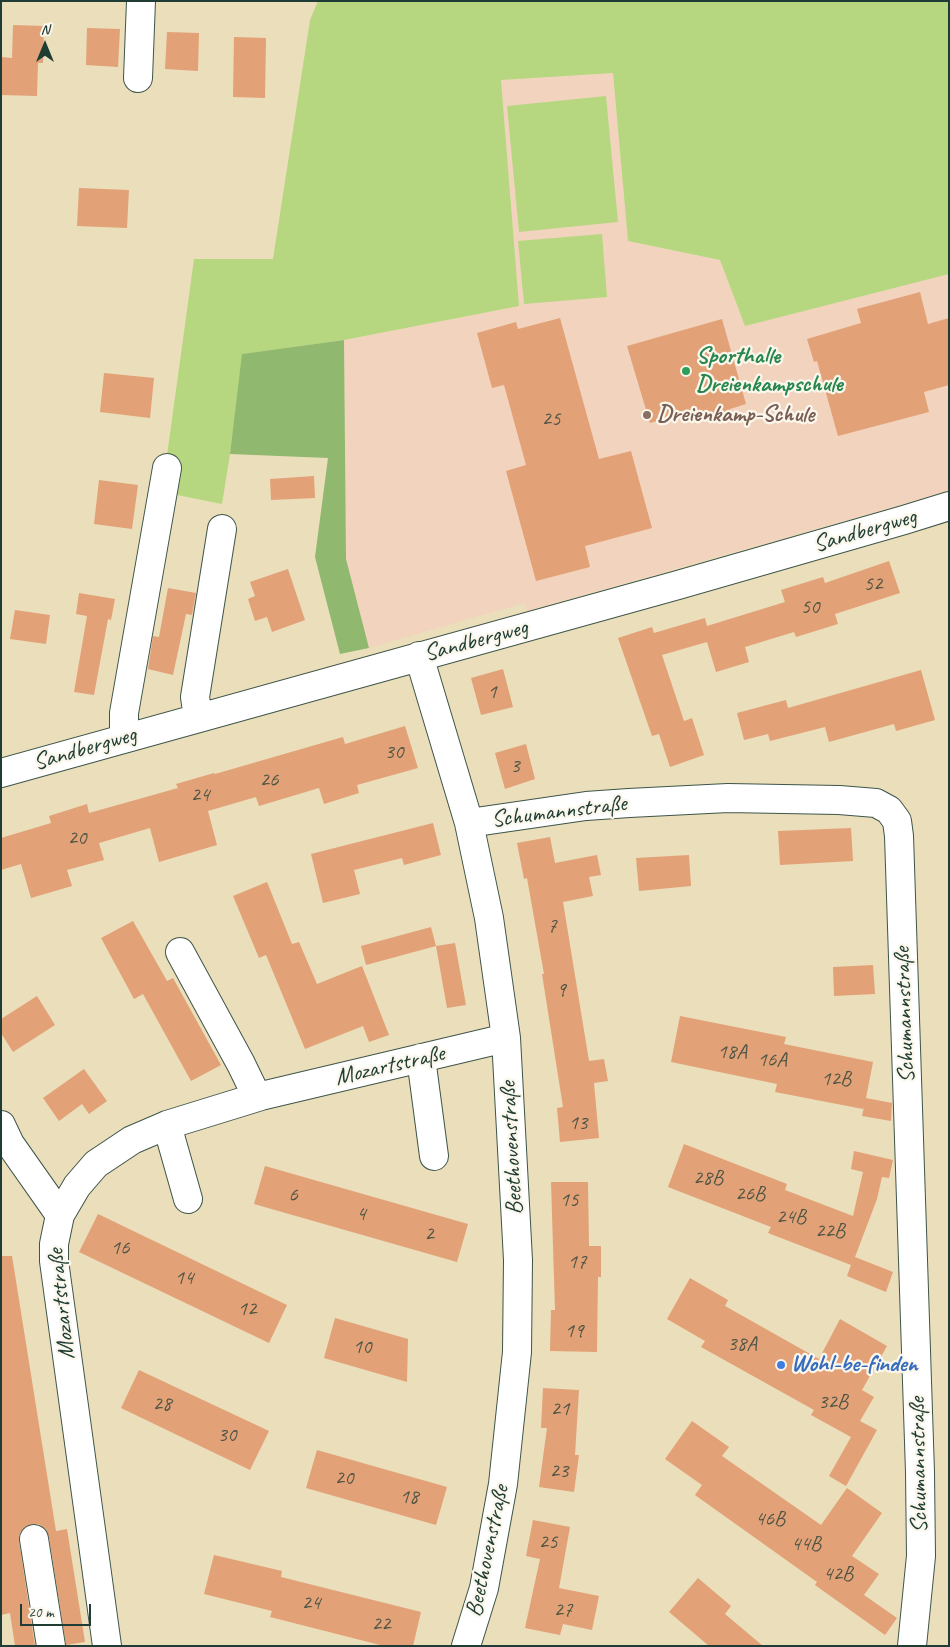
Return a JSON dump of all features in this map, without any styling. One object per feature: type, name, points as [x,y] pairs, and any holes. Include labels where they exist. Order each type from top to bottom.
[{"type":"street","points":[[138,78],[141,1]]},
{"type":"street","points":[[124,738],[124,713],[167,468]]},
{"type":"street","name":"Sandbergweg","points":[[1,773],[678,585],[949,506]]},
{"type":"street","points":[[198,718],[195,697],[222,529]]},
{"type":"street","name":"Beethovenstraße","points":[[420,656],[469,823],[489,918],[506,1038],[518,1260],[517,1352],[499,1514],[484,1588],[466,1646]]},
{"type":"street","name":"Schumannstraße","points":[[469,823],[586,806],[728,798],[839,800],[876,803],[889,810],[897,821],[900,845],[920,1472],[920,1556],[912,1646]]},
{"type":"street","points":[[180,952],[241,1064],[257,1098]]},
{"type":"street","name":"Mozartstraße","points":[[107,1646],[54,1261],[54,1244],[60,1215],[77,1186],[96,1164],[132,1140],[167,1125],[257,1098],[506,1038]]},
{"type":"street","points":[[421,1058],[434,1156]]},
{"type":"street","points":[[1,1125],[10,1144],[60,1215]]},
{"type":"street","points":[[167,1125],[188,1200]]},
{"type":"street","points":[[34,1539],[51,1646]]},
{"type":"shaded area","name":"Dreienkamp-Schule","points":[[613,73],[628,241],[720,260],[745,325],[949,274],[949,491],[527,611],[524,603],[369,648],[346,559],[344,340],[519,306],[501,80]]},
{"type":"green space","points":[[318,1],[949,1],[949,274],[745,326],[720,260],[628,241],[613,73],[501,80],[519,306],[344,340],[243,354],[222,504],[162,492],[194,259],[273,259],[310,20]]},
{"type":"green space","points":[[606,96],[618,222],[519,232],[507,106]]},
{"type":"green space","points":[[602,234],[607,297],[524,304],[518,241]]},
{"type":"green space","points":[[344,340],[346,559],[369,648],[340,654],[315,557],[328,458],[230,454],[242,354]]},
{"type":"building","points":[[13,25],[44,26],[43,63],[38,63],[37,96],[1,95],[1,57],[12,58]]},
{"type":"building","points":[[87,28],[120,29],[118,67],[86,65]]},
{"type":"building","points":[[167,32],[199,33],[198,71],[165,69]]},
{"type":"building","points":[[234,37],[266,38],[265,98],[233,97]]},
{"type":"building","points":[[79,188],[129,190],[127,228],[77,226]]},
{"type":"building","points":[[920,292],[928,324],[949,318],[949,385],[924,392],[929,412],[838,436],[817,361],[814,362],[807,339],[861,323],[857,309]]},
{"type":"building","points":[[560,318],[599,459],[631,451],[652,528],[585,546],[590,567],[536,581],[506,471],[526,465],[504,385],[492,388],[477,333],[516,322],[518,329]]},
{"type":"building","name":"Sporthalle Dreienkampschule","points":[[722,319],[746,404],[730,409],[733,418],[716,423],[713,414],[698,418],[695,410],[650,423],[627,346]]},
{"type":"building","points":[[104,373],[154,378],[150,418],[100,412]]},
{"type":"building","points":[[314,476],[315,498],[271,500],[270,479]]},
{"type":"building","points":[[99,480],[138,485],[132,529],[94,524]]},
{"type":"building","points":[[889,561],[900,593],[835,614],[838,624],[796,637],[794,632],[745,647],[749,662],[716,672],[707,642],[662,655],[684,721],[692,718],[704,755],[670,767],[659,734],[652,736],[618,638],[652,627],[654,633],[705,618],[707,626],[785,602],[781,590],[823,577],[825,583]]},
{"type":"building","points":[[288,569],[305,620],[272,632],[267,617],[255,621],[248,599],[255,596],[250,582]]},
{"type":"building","points":[[168,588],[196,593],[192,615],[186,614],[173,675],[148,669],[153,636],[159,637]]},
{"type":"building","points":[[79,593],[115,599],[111,620],[108,619],[94,695],[74,692],[87,616],[76,614]]},
{"type":"building","points":[[15,610],[50,615],[46,644],[10,639]]},
{"type":"building","points":[[503,669],[513,707],[481,715],[471,678]]},
{"type":"building","points":[[921,670],[935,720],[896,731],[894,724],[829,742],[825,727],[770,741],[768,734],[744,740],[737,713],[786,700],[788,708]]},
{"type":"building","points":[[405,726],[418,768],[357,785],[359,793],[324,804],[319,788],[259,806],[256,797],[208,811],[217,845],[159,862],[150,828],[99,843],[104,860],[67,870],[72,886],[31,898],[21,864],[1,870],[1,838],[51,823],[49,816],[87,804],[89,813],[178,788],[176,784],[343,737],[345,744]]},
{"type":"building","points":[[526,744],[535,779],[505,789],[495,753]]},
{"type":"building","points":[[433,823],[441,855],[404,865],[402,858],[354,870],[360,894],[323,903],[311,854]]},
{"type":"building","points":[[851,828],[853,861],[780,865],[778,831]]},
{"type":"building","points":[[550,837],[555,863],[597,855],[601,875],[589,877],[593,896],[563,902],[589,1061],[604,1059],[608,1081],[594,1083],[599,1138],[560,1142],[557,1108],[563,1107],[542,974],[544,974],[527,878],[524,879],[517,843]]},
{"type":"building","points":[[689,855],[691,886],[639,891],[636,858]]},
{"type":"building","points":[[267,882],[292,944],[299,942],[317,984],[362,966],[389,1035],[369,1042],[363,1026],[305,1049],[266,955],[259,958],[233,896]]},
{"type":"building","points":[[133,921],[167,981],[173,978],[221,1065],[191,1081],[143,994],[134,999],[101,938]]},
{"type":"building","points":[[431,927],[436,946],[366,965],[361,946]]},
{"type":"building","points":[[455,943],[466,1005],[447,1008],[436,946]]},
{"type":"building","points":[[873,965],[875,994],[834,996],[833,967]]},
{"type":"building","points":[[37,996],[55,1025],[13,1052],[1,1033],[1,1019]]},
{"type":"building","points":[[680,1016],[786,1037],[784,1044],[873,1062],[866,1098],[892,1103],[891,1121],[862,1116],[864,1107],[863,1109],[775,1092],[777,1084],[671,1062]]},
{"type":"building","points":[[84,1069],[107,1101],[89,1114],[82,1104],[59,1121],[43,1098]]},
{"type":"building","points":[[684,1144],[787,1184],[785,1190],[853,1216],[863,1172],[851,1169],[854,1151],[893,1160],[889,1178],[882,1177],[877,1199],[855,1257],[893,1272],[886,1292],[847,1276],[851,1265],[768,1233],[771,1227],[668,1187]]},
{"type":"building","points":[[265,1166],[468,1224],[457,1262],[254,1204]]},
{"type":"building","points":[[551,1182],[588,1182],[589,1246],[601,1246],[601,1277],[598,1277],[597,1352],[550,1351],[551,1310],[555,1310]]},
{"type":"building","points":[[98,1214],[287,1305],[269,1343],[79,1252]]},
{"type":"building","points":[[1,1256],[12,1256],[56,1531],[67,1529],[85,1642],[66,1645],[49,1537],[46,1529],[39,1524],[25,1527],[20,1533],[19,1541],[35,1646],[15,1646],[10,1613],[1,1615]]},
{"type":"building","points":[[690,1278],[728,1300],[725,1306],[819,1359],[840,1319],[887,1346],[862,1390],[874,1397],[860,1421],[877,1430],[846,1486],[829,1476],[851,1437],[811,1415],[814,1410],[701,1347],[705,1341],[667,1319]]},
{"type":"building","points":[[335,1318],[408,1339],[407,1382],[324,1358]]},
{"type":"building","points":[[139,1370],[269,1431],[250,1470],[121,1408]]},
{"type":"building","points":[[543,1388],[579,1390],[575,1455],[579,1455],[574,1492],[539,1487],[547,1428],[541,1428]]},
{"type":"building","points":[[692,1421],[729,1447],[722,1456],[821,1525],[847,1488],[882,1513],[852,1556],[879,1574],[864,1595],[897,1618],[885,1635],[815,1585],[817,1582],[695,1495],[702,1485],[665,1459]]},
{"type":"building","points":[[317,1450],[447,1487],[436,1525],[306,1488]]},
{"type":"building","points":[[533,1520],[570,1527],[559,1588],[599,1596],[592,1630],[563,1624],[560,1635],[525,1628],[540,1559],[526,1556]]},
{"type":"building","points":[[214,1555],[282,1571],[281,1577],[421,1612],[413,1646],[384,1646],[270,1617],[272,1611],[204,1594]]},
{"type":"building","points":[[698,1578],[731,1606],[725,1614],[763,1646],[709,1646],[669,1612]]},
{"type":"place","name":"Sporthalle Dreienkampschule","points":[[686,371]]},
{"type":"place","name":"Dreienkamp-Schule","points":[[647,415]]},
{"type":"place","name":"Wohl-be-finden","points":[[781,1365]]}]
